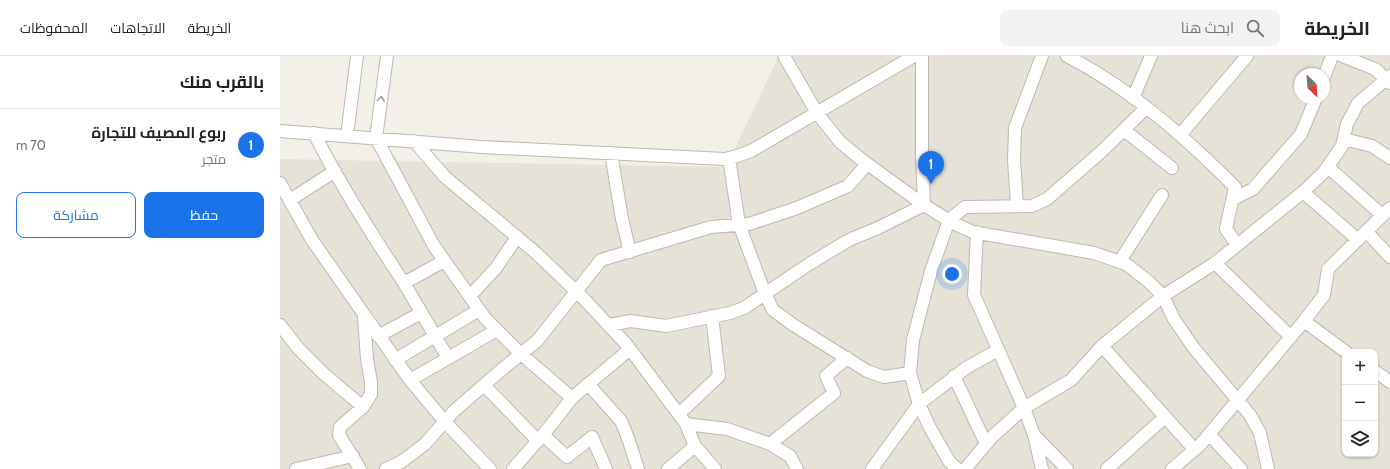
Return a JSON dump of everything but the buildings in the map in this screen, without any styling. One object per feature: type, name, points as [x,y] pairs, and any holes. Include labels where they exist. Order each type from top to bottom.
[{"type":"street","points":[[347,136],[357,56]]},
{"type":"street","points":[[387,56],[376,138],[434,246],[485,318],[521,354],[572,398]]},
{"type":"street","points":[[784,56],[817,113],[840,142],[867,164],[924,205],[949,220],[974,232],[1094,253],[1120,261],[1148,281],[1163,296],[1174,319],[1193,346],[1250,415],[1260,433],[1268,469]]},
{"type":"street","points":[[280,131],[490,147],[725,159],[751,150],[914,56]]},
{"type":"street","points":[[922,56],[922,154],[924,205]]},
{"type":"street","points":[[1016,206],[1014,160],[1015,128],[1042,56]]},
{"type":"street","points":[[1067,56],[1118,86],[1198,150],[1235,187],[1226,229],[1237,245]]},
{"type":"street","points":[[1133,98],[1151,56]]},
{"type":"street","points":[[1180,135],[1247,56]]},
{"type":"street","points":[[1327,68],[1332,56]]},
{"type":"street","points":[[965,469],[986,444],[1024,408],[1071,380],[1102,346],[1163,296],[1215,263],[1304,192],[1324,172],[1342,146],[1347,124],[1358,103],[1389,80],[1375,69],[1342,56]]},
{"type":"street","points":[[1233,199],[1253,189],[1302,134],[1314,104]]},
{"type":"street","points":[[957,469],[949,461],[930,428],[919,404],[910,373],[913,340],[931,271],[949,220],[965,207],[1032,206],[1047,199],[1102,151],[1146,108]]},
{"type":"street","points":[[1124,130],[1172,168]]},
{"type":"street","points":[[314,133],[367,228],[404,283],[448,358]]},
{"type":"street","points":[[1344,139],[1372,146],[1390,158]]},
{"type":"street","points":[[414,141],[445,177],[535,252],[609,325],[630,349],[683,419],[695,446],[715,469]]},
{"type":"street","points":[[611,153],[622,219],[630,252]]},
{"type":"street","points":[[729,158],[739,224],[765,294],[773,310],[792,324],[867,371],[884,377],[910,373]]},
{"type":"street","points":[[386,469],[400,462],[425,444],[454,411],[537,341],[601,260],[711,227],[749,224],[797,208],[848,186],[867,164]]},
{"type":"street","points":[[1176,468],[1238,401],[1324,295],[1328,269],[1386,211],[1328,167]]},
{"type":"street","points":[[290,200],[335,171]]},
{"type":"street","points":[[280,183],[312,240],[395,360],[445,422],[486,467]]},
{"type":"street","points":[[1304,192],[1390,257]]},
{"type":"street","points":[[1120,261],[1162,195]]},
{"type":"street","points":[[609,325],[631,321],[666,326],[730,313],[744,308],[809,264],[849,240],[878,228],[924,205]]},
{"type":"street","points":[[977,232],[974,295],[1024,408],[1034,435],[1042,469]]},
{"type":"street","points":[[470,296],[496,268],[517,237]]},
{"type":"street","points":[[404,283],[444,261]]},
{"type":"street","points":[[1215,263],[1291,337]]},
{"type":"street","points":[[395,360],[479,310]]},
{"type":"street","points":[[378,336],[421,312]]},
{"type":"street","points":[[360,469],[339,435],[340,427],[363,407],[371,394],[364,316]]},
{"type":"street","points":[[683,419],[719,376],[712,316]]},
{"type":"street","points":[[1304,321],[1342,349]]},
{"type":"street","points":[[280,324],[298,348],[324,374],[363,407]]},
{"type":"street","points":[[410,380],[497,330]]},
{"type":"street","points":[[1102,346],[1194,450]]},
{"type":"street","points":[[513,469],[572,398],[630,349]]},
{"type":"street","points":[[872,469],[919,404],[954,376],[998,350]]},
{"type":"street","points":[[770,444],[834,393],[826,376],[848,358]]},
{"type":"street","points":[[1378,373],[1390,382]]},
{"type":"street","points":[[954,376],[986,444]]},
{"type":"street","points":[[588,384],[620,421],[628,438],[638,469]]},
{"type":"street","points":[[484,385],[540,438],[567,457],[592,437],[606,469]]},
{"type":"street","points":[[1106,469],[1165,417]]},
{"type":"street","points":[[683,419],[727,429],[770,444],[790,456],[797,469]]},
{"type":"street","points":[[1209,434],[1241,469]]},
{"type":"street","points":[[1034,435],[1067,469]]},
{"type":"street","points":[[668,469],[695,446]]},
{"type":"street","points":[[296,469],[353,456]]},
{"type":"shaded area","points":[[779,56],[1390,56],[1390,469],[280,469],[280,159],[726,167]]},
{"type":"place","name":"ربوع المصيف للتجارة","points":[[931,184]]}]
